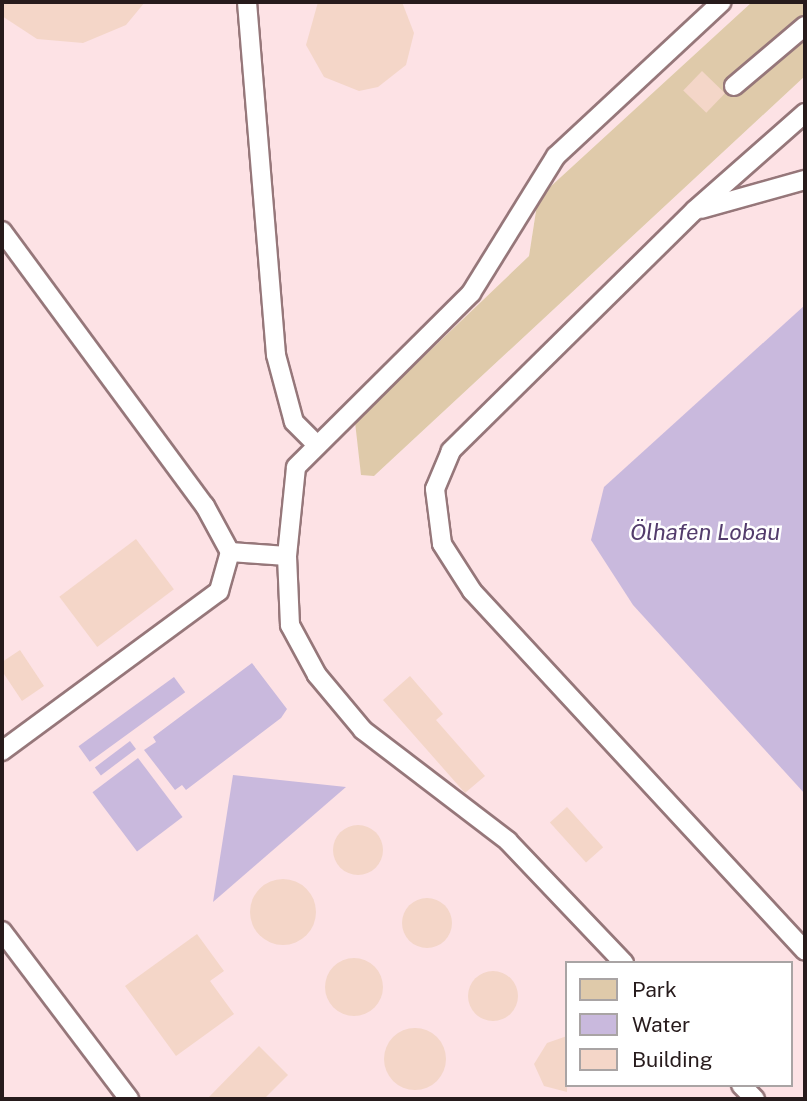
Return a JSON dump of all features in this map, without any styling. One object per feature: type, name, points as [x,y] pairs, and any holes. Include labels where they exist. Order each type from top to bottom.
[{"type":"lane","points":[[247,2],[276,355],[294,422],[317,445]]},
{"type":"lane","points":[[622,961],[508,841],[363,730],[317,675],[290,625],[287,556],[296,467],[471,293],[556,156],[722,2]]},
{"type":"lane","points":[[734,86],[805,26]]},
{"type":"lane","points":[[805,113],[694,211],[451,451],[435,489],[442,544],[472,591],[805,951]]},
{"type":"lane","points":[[694,211],[805,180]]},
{"type":"lane","points":[[2,231],[205,506],[230,552],[219,591],[2,751]]},
{"type":"lane","points":[[230,552],[287,556]]},
{"type":"lane","points":[[2,931],[129,1099]]},
{"type":"shaded area","points":[[2,2],[752,2],[538,198],[529,256],[355,422],[374,476],[805,76],[805,1099],[2,1099]]},
{"type":"green space","points":[[752,2],[805,2],[805,76],[374,476],[361,475],[355,422],[529,256],[538,198]]},
{"type":"water","name":"Ölhafen Lobau","points":[[805,305],[805,794],[633,605],[591,540],[604,487]]},
{"type":"water","points":[[252,663],[287,709],[281,718],[186,790],[182,785],[175,790],[144,750],[156,742],[153,737]]},
{"type":"water","points":[[174,677],[185,692],[90,762],[79,746]]},
{"type":"water","points":[[130,741],[136,749],[101,775],[95,767]]},
{"type":"water","points":[[138,758],[183,817],[137,851],[92,792]]},
{"type":"water","points":[[233,775],[346,787],[213,902]]},
{"type":"building","points":[[2,2],[145,2],[126,25],[83,43],[37,39],[2,16]]},
{"type":"building","points":[[318,2],[402,2],[414,33],[406,65],[378,87],[359,91],[324,77],[306,45]]},
{"type":"building","points":[[702,71],[725,93],[706,113],[683,90]]},
{"type":"building","points":[[136,539],[174,589],[97,647],[59,597]]},
{"type":"building","points":[[20,650],[44,686],[22,701],[2,671],[2,662]]},
{"type":"building","points":[[410,676],[443,714],[436,720],[485,776],[465,793],[383,700]]},
{"type":"building","points":[[567,807],[603,847],[586,863],[550,822]]},
{"type":"building","points":[[358,825],[376,832],[383,850],[376,868],[358,875],[340,868],[333,850],[340,832]]},
{"type":"building","points":[[283,879],[296,881],[311,894],[316,912],[314,925],[301,940],[283,945],[270,943],[255,930],[250,912],[252,899],[265,884]]},
{"type":"building","points":[[427,898],[445,905],[452,923],[445,941],[427,948],[409,941],[402,923],[409,905]]},
{"type":"building","points":[[197,934],[224,971],[210,981],[234,1014],[176,1056],[125,986]]},
{"type":"building","points":[[348,958],[360,958],[375,966],[383,981],[383,993],[375,1008],[360,1016],[348,1016],[333,1008],[325,993],[325,981],[333,966]]},
{"type":"building","points":[[493,971],[511,978],[518,996],[511,1014],[493,1021],[475,1014],[468,996],[475,978]]},
{"type":"building","points":[[415,1028],[437,1037],[446,1059],[437,1081],[415,1090],[393,1081],[384,1059],[393,1037]]},
{"type":"building","points":[[566,1036],[567,1092],[544,1086],[534,1064],[547,1043]]},
{"type":"building","points":[[259,1046],[288,1075],[264,1099],[207,1099]]}]
